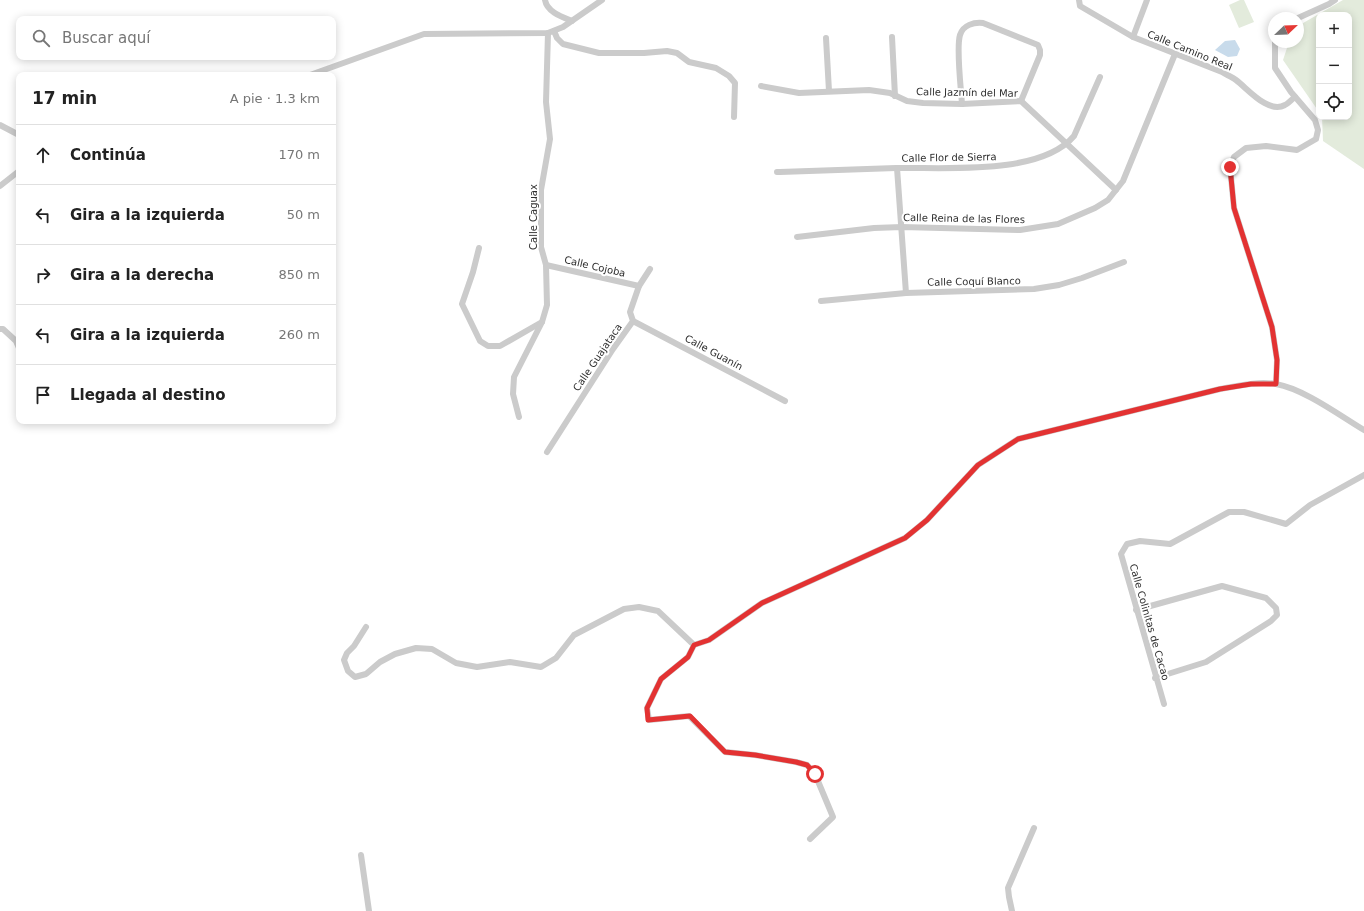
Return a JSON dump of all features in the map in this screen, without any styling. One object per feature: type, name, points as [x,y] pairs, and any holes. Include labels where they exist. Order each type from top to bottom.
[{"type":"street","points":[[545,0],[546,6],[557,15],[572,21]]},
{"type":"street","points":[[318,72],[424,34],[551,32],[572,21],[602,0]]},
{"type":"street","name":"Calle Camino Real","points":[[1079,0],[1080,6],[1133,37],[1222,72],[1235,79],[1255,97],[1265,103],[1277,107],[1285,105],[1295,97]]},
{"type":"street","points":[[1133,37],[1147,0]]},
{"type":"street","points":[[1304,15],[1335,0]]},
{"type":"street","points":[[962,104],[959,51],[960,34],[970,24],[977,22],[1038,45],[1040,55],[1020,101]]},
{"type":"street","points":[[551,32],[563,44],[599,53],[644,53],[667,51],[677,53],[689,62],[716,68],[729,76],[735,83],[734,117]]},
{"type":"street","name":"Calle Caguax","points":[[519,417],[513,394],[514,377],[542,322],[547,305],[546,265],[541,247],[541,190],[550,139],[546,102],[551,32]]},
{"type":"street","points":[[892,37],[895,96]]},
{"type":"street","points":[[826,38],[829,91]]},
{"type":"street","points":[[1275,48],[1275,68],[1295,97],[1315,120],[1318,130],[1316,139],[1297,150],[1266,146],[1246,148],[1234,157],[1230,167],[1234,208],[1272,327],[1277,360],[1276,384]]},
{"type":"street","name":"Calle Reina de las Flores","points":[[797,237],[874,228],[902,227],[1020,230],[1058,224],[1095,208],[1108,200],[1122,181],[1176,54]]},
{"type":"street","name":"Calle Flor de Sierra","points":[[778,172],[897,168],[995,167],[1038,158],[1059,149],[1068,143],[1074,136],[1100,77]]},
{"type":"street","name":"Calle Jazmín del Mar","points":[[761,86],[799,92],[869,90],[890,93],[907,101],[923,103],[962,104],[1020,101],[1068,143],[1116,190]]},
{"type":"street","points":[[0,125],[16,133]]},
{"type":"street","points":[[897,168],[906,293]]},
{"type":"street","points":[[0,186],[16,173]]},
{"type":"street","points":[[479,248],[473,272],[462,304],[480,341],[488,346],[500,346],[542,322]]},
{"type":"street","name":"Calle Coquí Blanco","points":[[821,301],[906,293],[1034,289],[1059,285],[1077,280],[1124,262]]},
{"type":"street","name":"Calle Cojoba","points":[[546,265],[639,286]]},
{"type":"street","name":"Calle Guajataca","points":[[547,452],[613,349],[633,321],[630,312],[639,286],[650,269]]},
{"type":"street","name":"Calle Guanín","points":[[633,321],[785,401]]},
{"type":"street","points":[[0,329],[3,329],[16,341]]},
{"type":"street","points":[[810,839],[833,817],[815,774],[807,765],[762,756],[725,752],[690,716],[648,720],[647,708],[661,679],[688,657],[694,645],[709,640],[762,603],[905,538],[927,520],[978,465],[1018,439],[1220,389],[1251,384],[1276,384],[1300,392],[1364,430]]},
{"type":"street","name":"Calle Colinitas de Cacao","points":[[1164,704],[1155,678],[1121,554],[1127,544],[1140,540],[1170,544],[1229,512],[1244,512],[1286,524],[1310,505],[1364,475]]},
{"type":"street","points":[[1136,610],[1222,586],[1266,598],[1276,608],[1276,615],[1271,621],[1206,662],[1155,678]]},
{"type":"street","points":[[366,627],[354,646],[347,653],[344,660],[348,671],[355,677],[366,674],[380,662],[395,654],[416,648],[432,649],[456,663],[477,667],[510,662],[541,667],[556,658],[574,635],[624,610],[639,606],[658,611],[694,645]]},
{"type":"street","points":[[1012,911],[1008,888],[1034,828]]},
{"type":"street","points":[[361,855],[369,911]]},
{"type":"green space","points":[[1240,0],[1244,0],[1254,22],[1239,28],[1229,5]]},
{"type":"green space","points":[[1343,0],[1364,0],[1364,169],[1323,141],[1322,120],[1352,120],[1352,12],[1322,12]]},
{"type":"green space","points":[[1316,16],[1316,108],[1283,60],[1287,48],[1304,48],[1304,23]]},
{"type":"water","points":[[1235,40],[1240,49],[1237,56],[1228,57],[1215,50],[1225,41]]},
{"type":"route","points":[[815,774],[807,765],[796,762],[755,755],[725,752],[690,716],[648,720],[647,708],[661,679],[688,657],[694,645],[709,640],[762,603],[905,538],[927,520],[978,465],[1018,439],[1220,389],[1251,384],[1276,384],[1277,360],[1272,327],[1234,208],[1230,167]]}]
